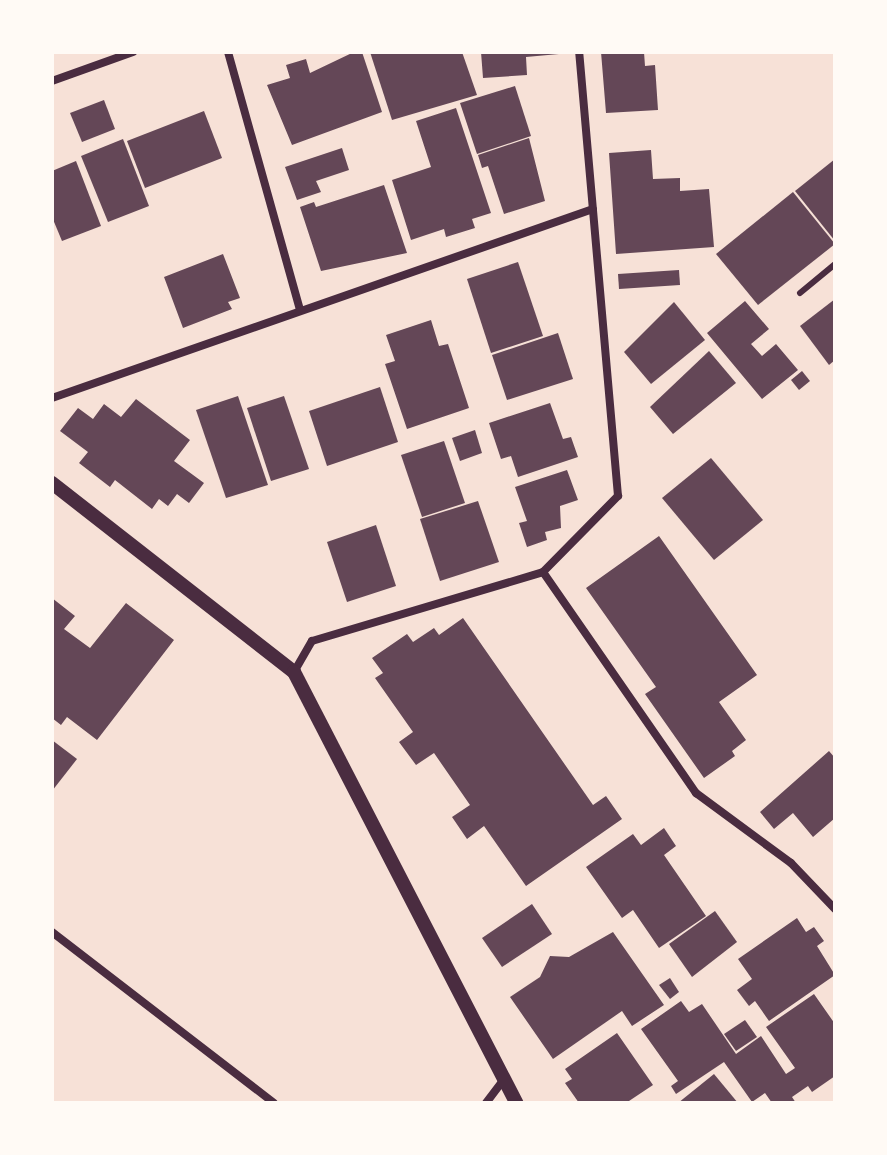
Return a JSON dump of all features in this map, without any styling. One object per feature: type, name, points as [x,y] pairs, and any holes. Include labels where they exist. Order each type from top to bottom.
[{"type":"street","points":[[52,81],[133,52]]},
{"type":"street","points":[[228,52],[300,310]]},
{"type":"street","points":[[294,672],[312,641],[543,572],[618,496],[579,52]]},
{"type":"street","points":[[52,398],[593,209]]},
{"type":"street","points":[[52,483],[294,672],[516,1103]]},
{"type":"street","points":[[543,572],[696,793],[791,863],[835,909]]},
{"type":"street","points":[[52,932],[274,1103]]},
{"type":"street","points":[[486,1103],[504,1079]]},
{"type":"lane","points":[[800,293],[835,264]]},
{"type":"building","points":[[354,52],[362,52],[382,112],[292,145],[267,85],[290,78],[286,65],[306,59],[310,73]]},
{"type":"building","points":[[370,52],[462,52],[477,95],[392,120]]},
{"type":"building","points":[[481,52],[559,54],[526,57],[527,75],[483,78]]},
{"type":"building","points":[[601,52],[644,52],[645,66],[655,65],[658,110],[606,113]]},
{"type":"building","points":[[515,86],[531,136],[477,154],[460,103]]},
{"type":"building","points":[[104,100],[115,129],[82,142],[70,113]]},
{"type":"building","points":[[456,108],[491,213],[472,219],[475,228],[446,237],[444,229],[411,240],[392,180],[431,167],[416,121]]},
{"type":"building","points":[[204,111],[222,158],[145,188],[127,141]]},
{"type":"building","points":[[529,138],[545,201],[504,214],[488,166],[482,168],[478,155]]},
{"type":"building","points":[[123,139],[149,206],[108,222],[81,156]]},
{"type":"building","points":[[342,148],[349,170],[316,181],[321,192],[297,200],[285,167]]},
{"type":"building","points":[[651,150],[653,179],[680,178],[680,191],[709,189],[714,247],[616,254],[609,153]]},
{"type":"building","points":[[835,159],[835,241],[795,191]]},
{"type":"building","points":[[76,161],[101,226],[62,241],[52,217],[52,171]]},
{"type":"building","points":[[384,185],[407,253],[321,271],[300,207],[314,202],[316,207]]},
{"type":"building","points":[[793,192],[835,244],[758,305],[716,254]]},
{"type":"building","points":[[223,254],[240,298],[228,302],[232,309],[183,328],[164,277]]},
{"type":"building","points":[[518,262],[543,336],[491,353],[467,279]]},
{"type":"building","points":[[679,270],[680,285],[619,289],[618,274]]},
{"type":"building","points":[[835,299],[835,360],[829,365],[800,326]]},
{"type":"building","points":[[745,301],[769,329],[751,344],[762,356],[776,344],[798,370],[762,399],[707,333]]},
{"type":"building","points":[[674,302],[705,340],[651,384],[624,352]]},
{"type":"building","points":[[431,320],[439,346],[448,344],[469,408],[407,429],[385,364],[395,361],[386,335]]},
{"type":"building","points":[[558,333],[573,379],[507,400],[492,355]]},
{"type":"building","points":[[709,351],[736,383],[673,434],[650,407]]},
{"type":"building","points":[[802,371],[810,381],[799,390],[791,380]]},
{"type":"building","points":[[380,387],[398,442],[327,466],[309,411]]},
{"type":"building","points":[[238,396],[268,485],[226,498],[196,410]]},
{"type":"building","points":[[284,396],[309,469],[271,481],[247,408]]},
{"type":"building","points":[[136,399],[190,440],[174,461],[204,483],[189,503],[177,494],[168,506],[159,499],[152,509],[115,480],[110,487],[79,463],[88,452],[60,431],[78,408],[93,419],[104,404],[121,417]]},
{"type":"building","points":[[550,403],[563,439],[571,437],[578,457],[518,477],[511,456],[501,459],[489,423]]},
{"type":"building","points":[[475,430],[482,453],[460,461],[452,438]]},
{"type":"building","points":[[444,441],[465,503],[422,517],[401,455]]},
{"type":"building","points":[[711,458],[763,520],[714,560],[662,498]]},
{"type":"building","points":[[567,470],[578,500],[560,506],[561,528],[545,532],[547,540],[527,547],[519,523],[527,521],[515,487]]},
{"type":"building","points":[[478,501],[499,562],[440,581],[420,519]]},
{"type":"building","points":[[376,525],[396,586],[347,602],[327,542]]},
{"type":"building","points":[[659,536],[757,675],[719,702],[746,740],[732,751],[735,756],[704,778],[645,694],[656,687],[586,588]]},
{"type":"building","points":[[52,598],[75,616],[64,629],[90,648],[126,603],[174,640],[97,740],[67,717],[61,725],[52,718]]},
{"type":"building","points":[[463,618],[593,805],[606,796],[622,819],[526,886],[484,826],[467,839],[452,817],[470,805],[434,753],[416,765],[399,742],[413,732],[375,678],[383,673],[372,658],[407,634],[413,642],[434,628],[439,635]]},
{"type":"building","points":[[52,740],[77,759],[52,791]]},
{"type":"building","points":[[829,751],[835,758],[835,818],[813,837],[793,813],[774,829],[760,812]]},
{"type":"building","points":[[664,828],[676,846],[664,855],[706,916],[659,948],[633,910],[622,918],[586,867],[633,834],[641,845]]},
{"type":"building","points":[[532,904],[552,934],[502,967],[482,938]]},
{"type":"building","points":[[715,911],[737,942],[692,977],[669,944]]},
{"type":"building","points":[[797,918],[806,932],[814,927],[824,941],[817,946],[835,975],[769,1021],[755,1001],[749,1006],[737,990],[752,979],[738,959]]},
{"type":"building","points":[[613,932],[664,1005],[632,1026],[622,1011],[553,1059],[510,997],[540,977],[550,956],[569,957]]},
{"type":"building","points":[[670,978],[679,992],[670,999],[659,985]]},
{"type":"building","points":[[814,994],[835,1024],[835,1076],[812,1092],[808,1086],[792,1097],[796,1103],[772,1103],[765,1093],[752,1102],[724,1062],[676,1094],[671,1086],[678,1081],[641,1029],[681,1001],[689,1012],[702,1004],[736,1054],[761,1036],[786,1074],[795,1068],[766,1027]]},
{"type":"building","points":[[745,1020],[757,1037],[736,1051],[724,1034]]},
{"type":"building","points":[[617,1033],[653,1085],[626,1103],[579,1103],[565,1083],[572,1079],[565,1069]]},
{"type":"building","points":[[714,1074],[738,1103],[678,1103]]}]
